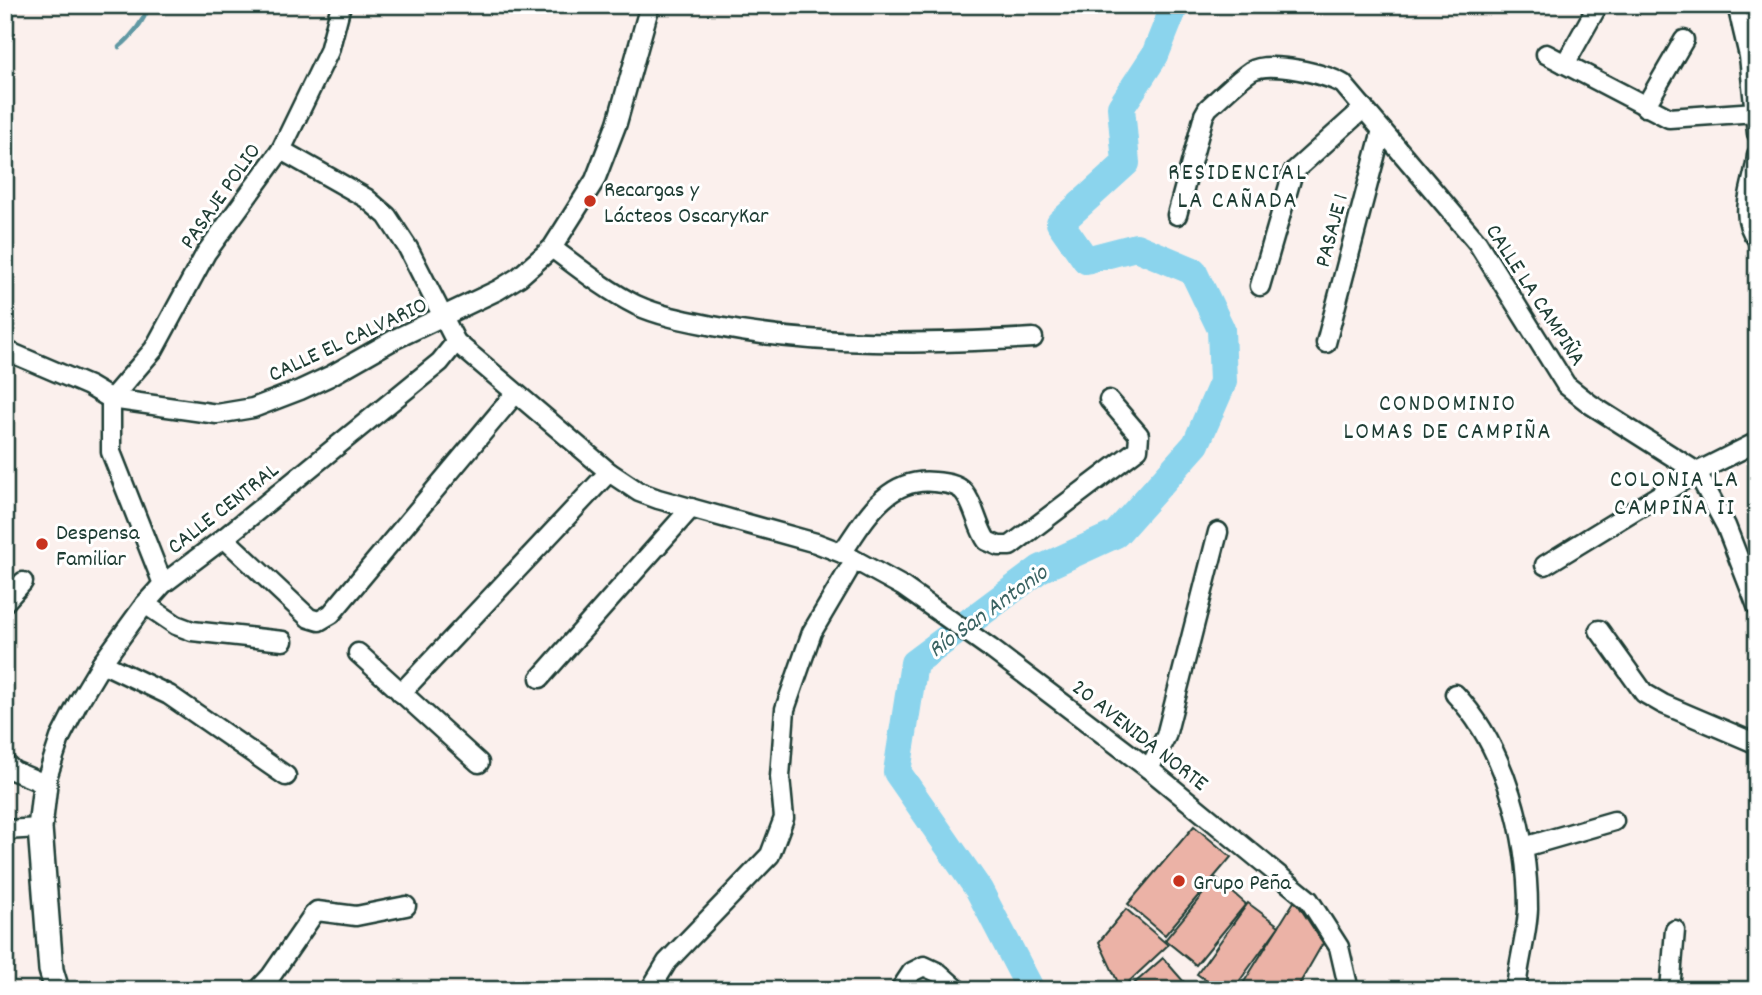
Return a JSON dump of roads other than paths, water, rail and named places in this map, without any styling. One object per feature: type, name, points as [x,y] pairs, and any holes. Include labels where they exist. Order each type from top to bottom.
[{"type":"main road","points":[[45,784],[40,828],[51,970],[57,990]]},
{"type":"street","name":"PASAJE POLIO","points":[[111,399],[154,349],[206,253],[281,150],[329,51],[341,5]]},
{"type":"street","points":[[281,150],[366,198],[387,216],[408,248],[443,316],[508,283],[552,248],[595,180],[609,147],[650,5]]},
{"type":"street","points":[[1566,64],[1598,5]]},
{"type":"street","points":[[1737,5],[1749,56],[1757,133]]},
{"type":"street","points":[[1645,107],[1684,40]]},
{"type":"street","points":[[1546,54],[1669,118],[1756,112]]},
{"type":"street","name":"CALLE LA CAMPIÑA","points":[[1177,215],[1204,114],[1252,71],[1273,66],[1336,80],[1343,84],[1477,242],[1566,385],[1590,404],[1697,472],[1726,526],[1757,606]]},
{"type":"street","points":[[1260,286],[1293,172],[1364,108]]},
{"type":"street","name":"PASAJE 1","points":[[1326,343],[1382,130]]},
{"type":"street","points":[[1757,155],[1746,213],[1750,231],[1757,239]]},
{"type":"street","points":[[552,248],[636,305],[688,321],[732,330],[777,336],[902,343],[1033,338]]},
{"type":"street","name":"CALLE EL CALVARIO","points":[[5,350],[89,386],[111,399],[217,414],[253,408],[330,376],[395,339],[443,316],[456,342],[609,472],[639,492],[816,543],[849,561]]},
{"type":"street","name":"CALLE CENTRAL","points":[[45,784],[60,738],[102,663],[163,584],[224,538],[440,362],[456,342]]},
{"type":"street","points":[[224,538],[309,618],[319,621],[331,614],[515,394]]},
{"type":"street","points":[[111,399],[111,452],[125,506],[163,584]]},
{"type":"street","points":[[650,990],[667,962],[770,855],[778,838],[784,818],[780,777],[785,709],[812,632],[849,561],[868,516],[886,496],[906,484],[927,481],[945,483],[961,490],[967,497],[987,541],[999,546],[1010,546],[1138,449],[1139,435],[1109,400]]},
{"type":"street","points":[[1545,565],[1697,472],[1757,442]]},
{"type":"street","points":[[401,694],[609,472]]},
{"type":"street","points":[[540,678],[691,508]]},
{"type":"street","points":[[1149,769],[1162,747],[1169,726],[1218,532]]},
{"type":"street","name":"20 AVENIDA NORTE","points":[[849,561],[902,586],[990,648],[1149,769],[1308,900],[1339,947],[1349,990]]},
{"type":"street","points":[[5,602],[23,582]]},
{"type":"street","points":[[145,604],[176,625],[192,631],[283,641]]},
{"type":"street","points":[[1599,630],[1644,693],[1663,704],[1757,744]]},
{"type":"street","points":[[358,653],[479,763]]},
{"type":"street","points":[[102,663],[169,695],[286,776]]},
{"type":"street","points":[[1455,694],[1472,712],[1493,749],[1524,847],[1527,915],[1516,990]]},
{"type":"street","points":[[5,763],[14,771],[45,784]]},
{"type":"street","points":[[1524,847],[1614,821]]},
{"type":"street","points":[[5,830],[40,828]]},
{"type":"street","points":[[258,990],[317,911],[356,916],[406,906]]},
{"type":"street","points":[[1670,990],[1675,930]]},
{"type":"street","points":[[900,990],[912,972],[924,966],[939,973],[958,990]]},
{"type":"waterway","points":[[119,47],[137,28],[150,5]]},
{"type":"waterway","name":"Río San Antonio","points":[[1031,990],[979,890],[897,772],[914,663],[1040,569],[1116,534],[1196,444],[1223,382],[1221,329],[1193,271],[1136,247],[1086,260],[1060,223],[1126,163],[1121,107],[1155,55],[1175,5]]},
{"type":"place","name":"Recargas y Lácteos OscaryKar","points":[[590,201]]},
{"type":"place","name":"Despensa Familiar","points":[[42,544]]},
{"type":"place","name":"Grupo Peña","points":[[1179,881]]},
{"type":"district","name":"RESIDENCIAL LA CAÑADA","points":[[1238,185]]},
{"type":"district","name":"CONDOMINIO LOMAS DE CAMPIÑA","points":[[1448,416]]},
{"type":"district","name":"COLONIA LA CAMPIÑA II","points":[[1675,492]]}]
